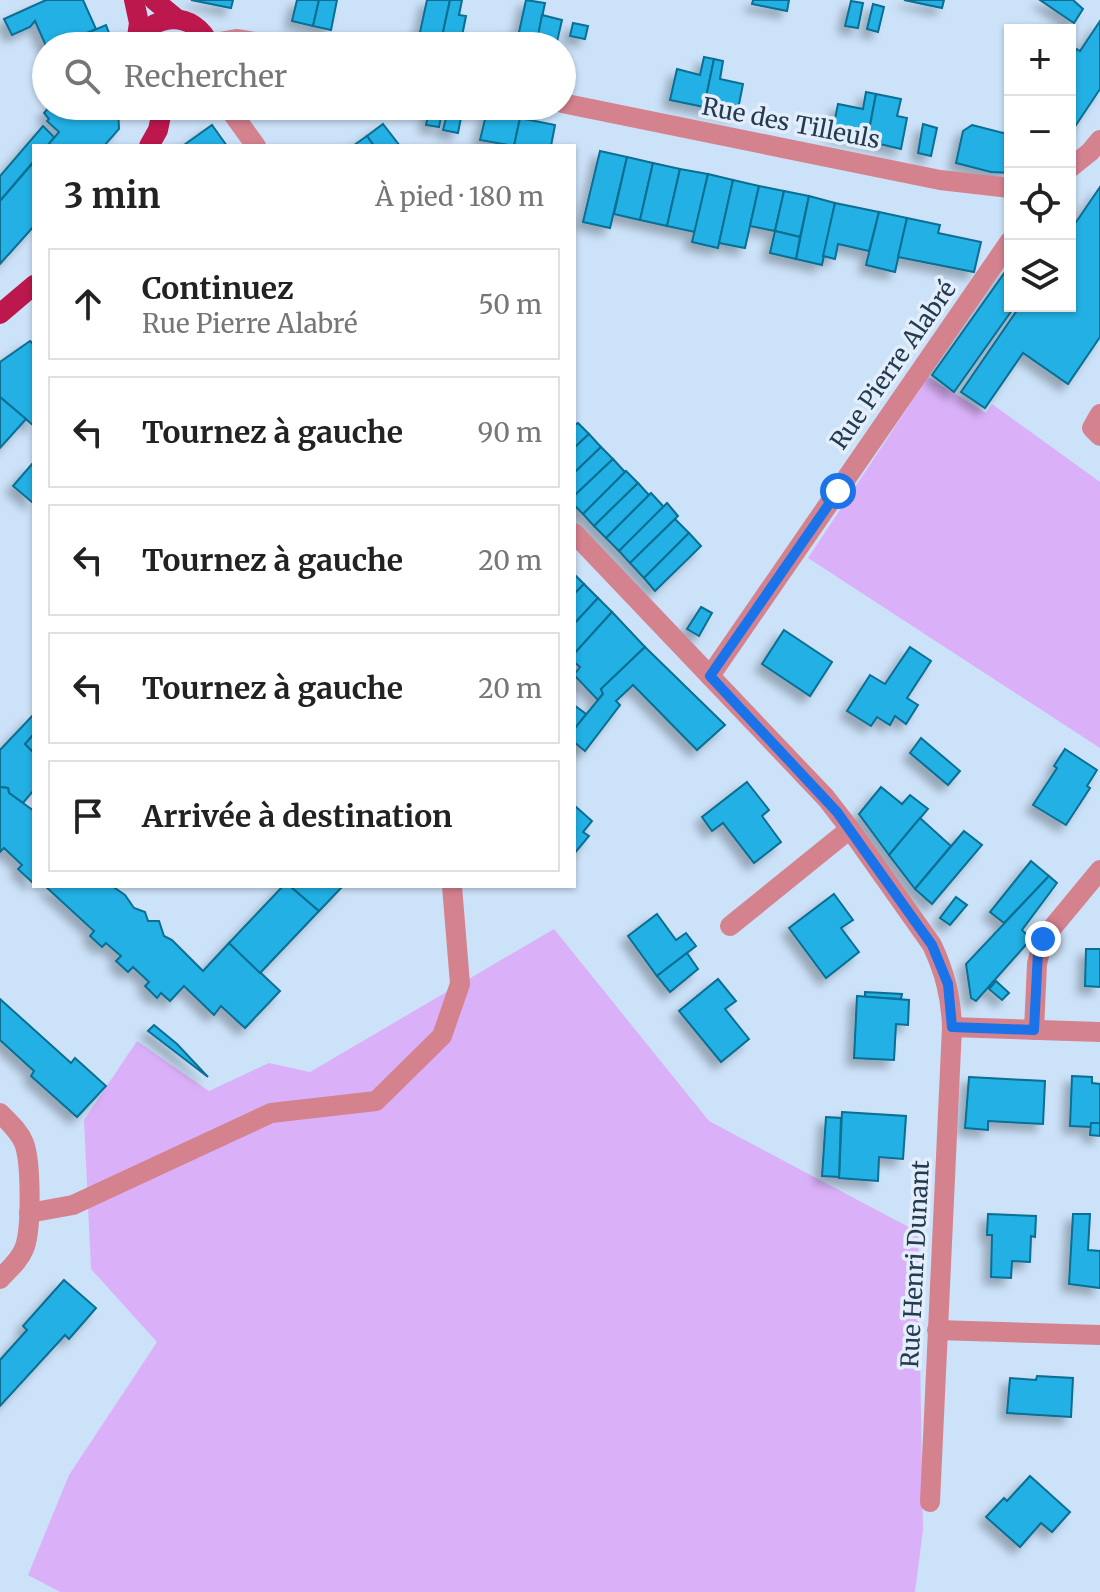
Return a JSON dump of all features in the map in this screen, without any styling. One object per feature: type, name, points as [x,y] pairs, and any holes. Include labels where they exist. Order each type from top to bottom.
[{"type":"main road","points":[[134,0],[138,32]]},
{"type":"main road","points":[[154,0],[199,32]]},
{"type":"main road","points":[[143,32],[152,24],[177,19]]},
{"type":"main road","points":[[150,144],[160,120]]},
{"type":"main road","points":[[0,314],[32,287]]},
{"type":"street","name":"Rue des Tilleuls","points":[[576,106],[940,180],[1004,187]]},
{"type":"street","points":[[237,120],[255,144]]},
{"type":"street","points":[[1076,165],[1100,140]]},
{"type":"street","name":"Rue Pierre Alabré","points":[[710,676],[1004,250]]},
{"type":"street","points":[[1100,414],[1092,428],[1100,436]]},
{"type":"street","name":"Rue Henri Dunant","points":[[576,535],[826,798],[937,956],[948,984],[952,1027],[930,1502]]},
{"type":"street","points":[[730,926],[850,829]]},
{"type":"street","points":[[1034,1030],[1038,952],[1043,939],[1100,870]]},
{"type":"street","points":[[29,1213],[73,1205],[271,1113],[376,1101],[442,1036],[460,984],[452,888]]},
{"type":"street","points":[[952,1027],[1100,1032]]},
{"type":"street","points":[[0,1113],[25,1144],[29,1213],[25,1247],[0,1279]]},
{"type":"street","points":[[937,1330],[1100,1335]]},
{"type":"shaded area","points":[[928,377],[986,413],[992,404],[1100,482],[1100,748],[808,558]]},
{"type":"shaded area","points":[[554,929],[709,1121],[918,1232],[923,1530],[915,1592],[60,1592],[28,1575],[69,1475],[157,1342],[91,1269],[84,1120],[137,1041],[209,1091],[269,1063],[310,1072]]},
{"type":"building","points":[[46,0],[83,0],[96,29],[89,32],[40,32],[35,21],[30,27],[12,35],[4,19]]},
{"type":"building","points":[[191,0],[233,0],[231,8]]},
{"type":"building","points":[[297,0],[319,0],[313,26],[292,21]]},
{"type":"building","points":[[319,0],[337,0],[331,30],[313,26]]},
{"type":"building","points":[[427,0],[450,0],[443,32],[420,32]]},
{"type":"building","points":[[450,0],[462,0],[459,15],[466,16],[463,32],[443,32]]},
{"type":"building","points":[[526,0],[545,3],[539,32],[519,32]]},
{"type":"building","points":[[753,0],[789,0],[787,11],[752,4]]},
{"type":"building","points":[[904,0],[944,0],[942,8]]},
{"type":"building","points":[[1040,0],[1073,0],[1083,9],[1074,23]]},
{"type":"building","points":[[851,1],[863,3],[858,28],[845,26]]},
{"type":"building","points":[[873,4],[884,7],[878,32],[867,29]]},
{"type":"building","points":[[542,15],[562,20],[559,32],[539,32]]},
{"type":"building","points":[[1100,21],[1100,89],[1076,125],[1076,50],[1080,51]]},
{"type":"building","points":[[573,23],[588,26],[585,39],[571,32]]},
{"type":"building","points":[[106,25],[109,32],[90,32]]},
{"type":"building","points":[[704,57],[714,59],[704,107],[670,100],[677,69],[700,75]]},
{"type":"building","points":[[714,59],[723,61],[720,79],[743,84],[737,114],[704,107]]},
{"type":"building","points":[[866,92],[876,94],[867,141],[832,133],[838,104],[863,109]]},
{"type":"building","points":[[876,94],[901,99],[897,116],[907,118],[901,149],[867,141]]},
{"type":"building","points":[[119,120],[119,129],[106,144],[49,144],[59,132],[47,121]]},
{"type":"building","points":[[427,120],[440,120],[439,127],[426,125]]},
{"type":"building","points":[[446,120],[460,120],[458,133],[443,130]]},
{"type":"building","points":[[485,120],[520,120],[514,144],[480,140]]},
{"type":"building","points":[[520,120],[555,125],[551,144],[514,144]]},
{"type":"building","points":[[383,124],[398,144],[373,144],[367,136]]},
{"type":"building","points":[[923,124],[937,128],[931,156],[918,153]]},
{"type":"building","points":[[212,125],[226,144],[185,144]]},
{"type":"building","points":[[972,125],[1004,133],[1004,173],[956,163],[963,131]]},
{"type":"building","points":[[43,126],[54,137],[49,144],[32,144],[32,163],[0,201],[0,176]]},
{"type":"building","points":[[367,136],[373,144],[356,144]]},
{"type":"building","points":[[600,151],[627,157],[610,228],[583,222]]},
{"type":"building","points":[[627,157],[653,163],[640,220],[614,214]]},
{"type":"building","points":[[653,163],[680,169],[667,226],[640,220]]},
{"type":"building","points":[[32,164],[32,228],[0,264],[0,201]]},
{"type":"building","points":[[680,169],[708,174],[695,232],[667,226]]},
{"type":"building","points":[[708,174],[733,180],[718,248],[692,242]]},
{"type":"building","points":[[733,180],[759,186],[745,248],[719,243]]},
{"type":"building","points":[[759,186],[784,191],[775,231],[750,226]]},
{"type":"building","points":[[1100,187],[1100,337],[1068,384],[1023,353],[985,408],[961,392],[1016,312],[1076,312],[1076,222]]},
{"type":"building","points":[[784,191],[809,196],[800,237],[775,231]]},
{"type":"building","points":[[809,196],[835,203],[822,265],[796,259]]},
{"type":"building","points":[[835,203],[879,212],[869,251],[838,244],[835,259],[823,256]]},
{"type":"building","points":[[879,212],[907,218],[895,272],[866,265]]},
{"type":"building","points":[[907,218],[940,225],[938,233],[981,242],[974,272],[898,257]]},
{"type":"building","points":[[775,231],[800,237],[796,259],[770,253]]},
{"type":"building","points":[[1004,273],[1004,312],[1011,312],[954,392],[932,375]]},
{"type":"building","points":[[30,341],[32,343],[32,424],[0,397],[0,362]]},
{"type":"building","points":[[0,397],[26,419],[0,448]]},
{"type":"building","points":[[576,424],[589,434],[576,446]]},
{"type":"building","points":[[589,434],[601,447],[576,471],[576,446]]},
{"type":"building","points":[[601,447],[613,459],[576,494],[576,471]]},
{"type":"building","points":[[613,459],[625,472],[583,514],[576,507],[576,494]]},
{"type":"building","points":[[32,464],[32,502],[13,486]]},
{"type":"building","points":[[626,471],[638,483],[594,526],[583,514]]},
{"type":"building","points":[[638,483],[649,495],[606,538],[594,526]]},
{"type":"building","points":[[651,493],[664,507],[619,551],[606,538]]},
{"type":"building","points":[[667,503],[678,516],[630,563],[619,551]]},
{"type":"building","points":[[675,519],[689,533],[644,578],[630,563]]},
{"type":"building","points":[[689,533],[701,546],[655,591],[644,578]]},
{"type":"building","points":[[576,576],[584,584],[576,592]]},
{"type":"building","points":[[584,584],[598,598],[576,622],[576,592]]},
{"type":"building","points":[[598,598],[612,612],[576,652],[576,622]]},
{"type":"building","points":[[701,607],[712,613],[699,636],[687,629]]},
{"type":"building","points":[[612,612],[645,647],[601,689],[603,694],[598,700],[576,677],[580,667],[576,664],[576,652]]},
{"type":"building","points":[[784,630],[832,662],[810,696],[762,664]]},
{"type":"building","points":[[645,647],[725,725],[697,750],[633,685],[616,701],[620,705],[585,751],[576,744],[576,727],[603,694],[601,689]]},
{"type":"building","points":[[910,647],[931,661],[907,698],[918,705],[906,724],[895,716],[890,725],[877,717],[871,726],[847,711],[870,675],[885,684]]},
{"type":"building","points":[[576,706],[586,714],[576,726]]},
{"type":"building","points":[[32,716],[32,736],[25,744],[32,751],[32,792],[23,803],[9,793],[8,788],[0,787],[0,750]]},
{"type":"building","points":[[32,736],[32,751],[25,744]]},
{"type":"building","points":[[921,738],[960,771],[948,785],[910,753]]},
{"type":"building","points":[[1065,749],[1097,770],[1087,786],[1090,788],[1066,825],[1033,805],[1057,768],[1054,766]]},
{"type":"building","points":[[747,782],[769,810],[762,816],[781,842],[754,863],[723,823],[712,831],[702,817]]},
{"type":"building","points":[[0,787],[8,788],[9,793],[32,810],[32,882],[18,869],[22,865],[4,848],[0,852]]},
{"type":"building","points":[[881,787],[902,804],[910,795],[928,809],[889,855],[859,814]]},
{"type":"building","points":[[576,807],[592,821],[583,832],[589,836],[576,852]]},
{"type":"building","points":[[920,818],[951,846],[915,889],[889,855]]},
{"type":"building","points":[[964,831],[982,845],[932,904],[915,889]]},
{"type":"building","points":[[1031,861],[1049,876],[1004,923],[990,912]]},
{"type":"building","points":[[1049,876],[1057,883],[1022,930],[1031,939],[976,1001],[971,998],[966,964]]},
{"type":"building","points":[[47,888],[115,888],[125,895],[134,908],[145,912],[148,921],[159,921],[164,936],[203,971],[229,943],[280,991],[245,1028],[221,1006],[214,1015],[184,986],[170,1001],[161,993],[157,998],[145,986],[149,982],[133,967],[128,972],[116,961],[121,956],[106,943],[102,947],[90,936],[94,931]]},
{"type":"building","points":[[281,888],[292,888],[319,911],[260,973],[229,943]]},
{"type":"building","points":[[292,888],[341,888],[319,911]]},
{"type":"building","points":[[834,894],[853,920],[841,928],[859,952],[826,978],[789,928]]},
{"type":"building","points":[[956,897],[967,905],[950,925],[940,918]]},
{"type":"building","points":[[657,914],[676,940],[686,933],[696,946],[657,976],[628,936]]},
{"type":"building","points":[[1086,949],[1100,949],[1100,987],[1085,986]]},
{"type":"building","points":[[687,953],[698,969],[670,992],[657,976]]},
{"type":"building","points":[[718,979],[736,1001],[725,1009],[749,1039],[721,1062],[679,1011]]},
{"type":"building","points":[[996,981],[1009,993],[1002,1000],[989,989]]},
{"type":"building","points":[[865,992],[902,994],[901,999],[865,997]]},
{"type":"building","points":[[857,996],[909,1000],[908,1025],[896,1024],[894,1060],[854,1058]]},
{"type":"building","points":[[0,999],[71,1063],[75,1058],[106,1086],[77,1117],[31,1076],[34,1071],[0,1040]]},
{"type":"building","points":[[154,1025],[177,1044],[208,1077],[148,1031]]},
{"type":"building","points":[[1072,1076],[1092,1077],[1092,1083],[1100,1084],[1100,1123],[1091,1123],[1091,1127],[1070,1126]]},
{"type":"building","points":[[969,1077],[1045,1081],[1043,1124],[988,1121],[988,1130],[965,1128]]},
{"type":"building","points":[[842,1112],[906,1116],[903,1159],[879,1157],[878,1181],[839,1178]]},
{"type":"building","points":[[826,1117],[841,1118],[839,1177],[822,1176]]},
{"type":"building","points":[[1091,1123],[1100,1123],[1100,1136],[1090,1135]]},
{"type":"building","points":[[988,1214],[1036,1216],[1030,1262],[1012,1261],[1011,1278],[991,1277],[992,1235],[987,1235]]},
{"type":"building","points":[[1073,1214],[1090,1214],[1088,1250],[1100,1251],[1100,1288],[1069,1284]]},
{"type":"building","points":[[64,1280],[96,1308],[69,1339],[65,1335],[0,1406],[0,1360],[27,1330],[23,1326]]},
{"type":"building","points":[[1037,1376],[1073,1378],[1071,1417],[1007,1413],[1010,1378],[1036,1380]]},
{"type":"building","points":[[1030,1476],[1070,1512],[1052,1532],[1041,1523],[1020,1547],[986,1517],[1004,1498],[1007,1501]]},
{"type":"route","points":[[838,491],[710,676],[826,798],[932,945],[948,984],[952,1027],[1034,1030],[1038,952],[1043,939]]}]
